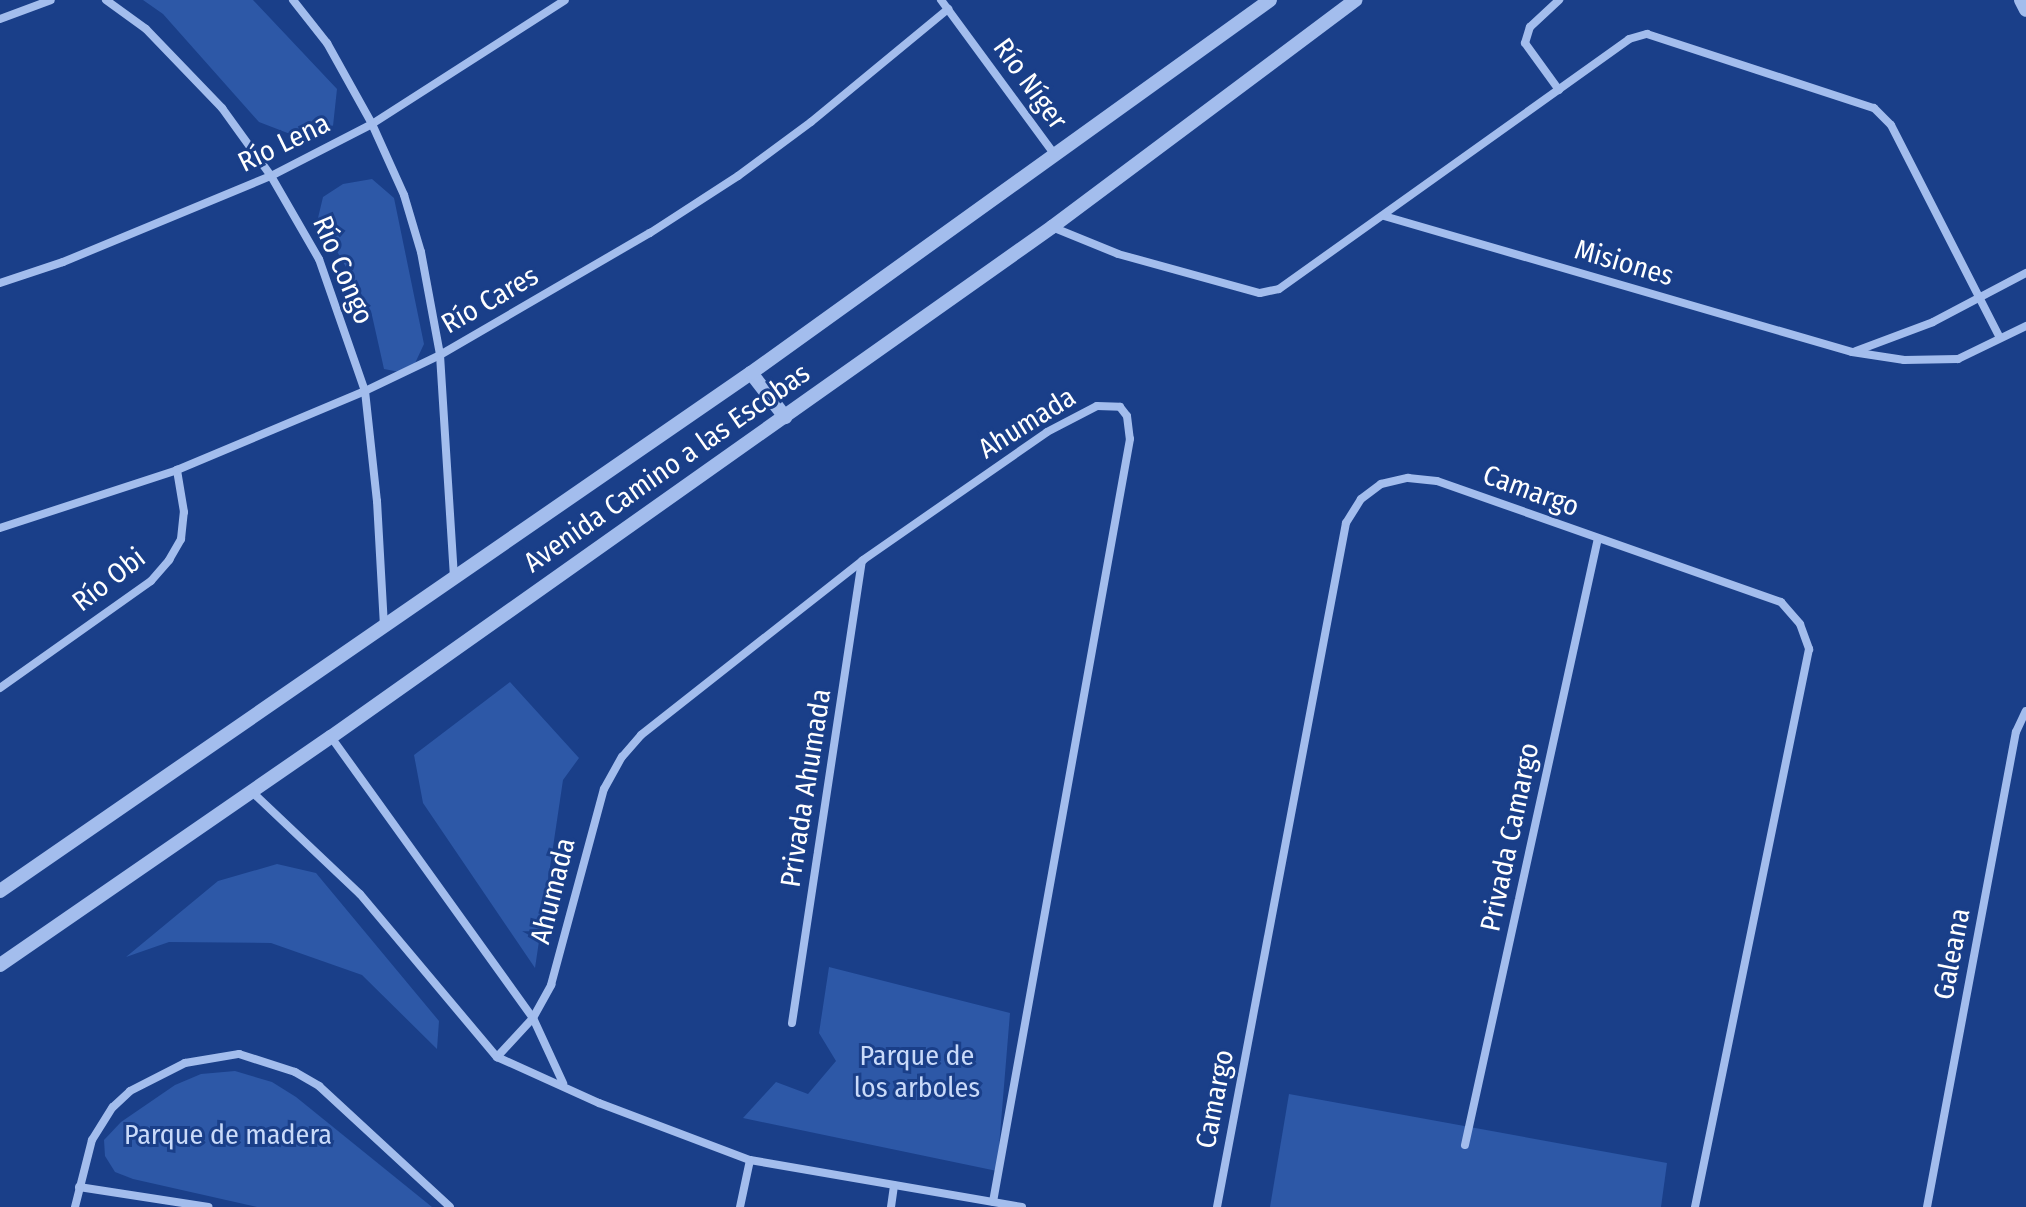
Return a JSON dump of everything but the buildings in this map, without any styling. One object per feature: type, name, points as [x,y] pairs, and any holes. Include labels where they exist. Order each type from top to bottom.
[{"type":"street","points":[[0,19],[51,0]]},
{"type":"street","name":"Río Congo","points":[[106,0],[146,29],[222,108],[271,176],[319,259],[365,391],[377,501],[384,628]]},
{"type":"street","points":[[293,0],[327,43],[372,124],[404,195],[421,252],[440,355],[454,576]]},
{"type":"street","name":"Río Lena","points":[[0,283],[63,262],[271,176],[372,124],[565,0]]},
{"type":"street","name":"Río Níger","points":[[941,0],[1055,155]]},
{"type":"street","name":"Avenida Camino a las Escobas","points":[[0,891],[751,373],[1270,0]]},
{"type":"street","name":"Avenida Camino a las Escobas","points":[[0,965],[331,737],[1052,227],[1355,0]]},
{"type":"street","points":[[1559,0],[1530,27],[1525,43],[1559,90]]},
{"type":"street","points":[[2021,0],[2026,10]]},
{"type":"street","name":"Río Cares","points":[[0,528],[177,470],[365,391],[440,355],[650,233],[738,176],[811,122],[948,9]]},
{"type":"street","points":[[1052,227],[1118,254],[1260,293],[1279,289],[1629,39],[1647,34],[1874,108],[1891,125],[2000,338]]},
{"type":"street","name":"Misiones","points":[[1384,216],[1852,352],[1904,360],[1958,359],[2026,326]]},
{"type":"street","points":[[1852,352],[1933,322],[2026,273]]},
{"type":"street","points":[[751,373],[785,417]]},
{"type":"street","name":"Ahumada","points":[[497,1057],[533,1018],[557,964],[604,789],[622,757],[641,735],[863,560],[1083,410],[1110,405],[1120,407],[1127,416],[1130,439],[993,1202]]},
{"type":"street","name":"Río Obi","points":[[0,688],[151,581],[169,560],[181,539],[184,512],[177,470]]},
{"type":"street","name":"Camargo","points":[[1217,1207],[1346,523],[1361,499],[1381,484],[1408,478],[1437,481],[1781,602],[1800,624],[1809,649],[1695,1207]]},
{"type":"street","name":"Privada Camargo","points":[[1465,1145],[1598,538]]},
{"type":"street","name":"Privada Ahumada","points":[[792,1023],[863,560]]},
{"type":"street","name":"Galeana","points":[[1927,1207],[2016,732],[2026,711]]},
{"type":"street","points":[[331,737],[533,1018],[563,1084]]},
{"type":"street","points":[[251,791],[360,894],[497,1057],[563,1084],[599,1103],[750,1160],[1022,1207]]},
{"type":"street","points":[[75,1207],[100,1122],[130,1091],[185,1063],[239,1054],[295,1072],[319,1086],[450,1207]]},
{"type":"street","points":[[740,1207],[750,1160]]},
{"type":"street","points":[[891,1207],[894,1185]]},
{"type":"street","points":[[79,1187],[208,1207]]},
{"type":"green space","points":[[143,0],[253,0],[337,89],[333,126],[298,137],[259,122],[163,14]]},
{"type":"green space","points":[[372,179],[394,198],[424,344],[410,374],[384,369],[371,311],[318,218],[323,197],[343,184]]},
{"type":"green space","points":[[510,682],[579,758],[563,780],[535,968],[423,803],[414,755]]},
{"type":"green space","points":[[277,864],[316,873],[439,1021],[437,1049],[362,975],[271,943],[169,942],[126,957],[218,881]]},
{"type":"green space","name":"Parque de los arboles","points":[[829,967],[1010,1013],[997,1171],[743,1118],[776,1082],[808,1094],[836,1061],[819,1033]]},
{"type":"green space","name":"Parque de madera","points":[[235,1071],[272,1082],[296,1097],[432,1207],[257,1207],[133,1179],[115,1172],[105,1156],[104,1140],[121,1122],[175,1085],[201,1074]]},
{"type":"green space","points":[[1289,1094],[1667,1163],[1661,1207],[1270,1207]]}]
